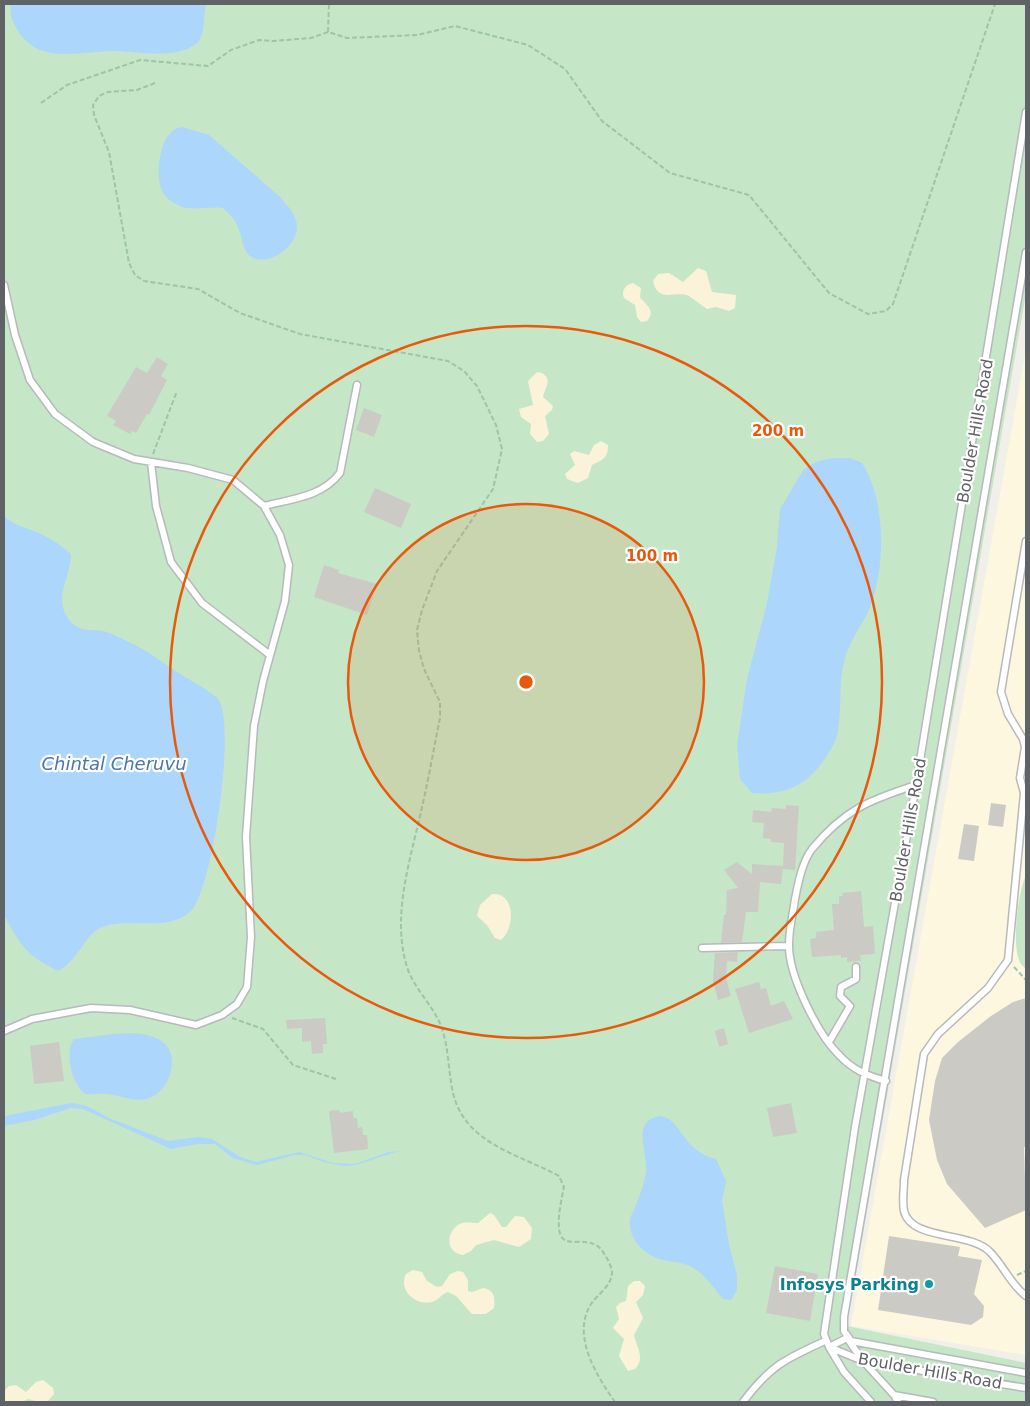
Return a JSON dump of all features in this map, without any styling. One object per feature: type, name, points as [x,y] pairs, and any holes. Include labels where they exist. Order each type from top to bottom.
[{"type":"lane","name":"Boulder Hills Road","points":[[1026,112],[916,785],[864,1075],[824,1328],[827,1344],[864,1361],[1026,1388]]},
{"type":"lane","name":"Boulder Hills Road","points":[[1026,252],[886,1081],[845,1303],[844,1331],[847,1338],[852,1341],[1026,1373]]},
{"type":"lane","points":[[4,285],[15,334],[30,380],[54,414],[93,442],[134,459],[233,480],[264,506],[280,535],[289,565],[285,601],[270,655],[254,726],[246,837],[251,937],[247,987],[237,1004],[222,1015],[196,1025],[130,1010],[91,1008],[32,1019],[4,1031]]},
{"type":"lane","points":[[264,506],[319,492],[332,483],[340,473],[357,385]]},
{"type":"lane","points":[[151,462],[156,506],[171,562],[202,603],[270,655]]},
{"type":"lane","points":[[1026,541],[1001,692],[1008,714],[1023,739],[1025,748],[1020,778],[1025,793],[1008,960],[988,988],[938,1034],[924,1054],[904,1180],[904,1212],[916,1227],[926,1231],[966,1239],[990,1251],[1017,1290],[1026,1296]]},
{"type":"lane","points":[[886,1081],[864,1075],[840,1056],[829,1042],[800,995],[789,946],[798,882],[810,851],[846,814],[879,797],[916,785]]},
{"type":"lane","points":[[702,948],[789,946]]},
{"type":"lane","points":[[829,1042],[850,1006],[840,996],[841,987],[856,979],[856,967]]},
{"type":"lane","points":[[743,1402],[766,1374],[786,1358],[847,1338],[898,1402]]},
{"type":"lane","points":[[827,1344],[844,1372],[871,1402]]},
{"type":"lane","points":[[894,1395],[930,1402]]},
{"type":"path","points":[[328,32],[329,4]]},
{"type":"path","points":[[41,103],[67,85],[140,60],[208,66],[231,50],[260,40],[312,38],[328,32],[347,38],[417,35],[456,26],[528,45],[565,69],[602,121],[670,173],[749,195],[829,293],[868,314],[886,310],[893,304],[995,4]]},
{"type":"path","points":[[155,83],[137,90],[108,92],[98,96],[93,106],[94,115],[109,152],[129,263],[135,275],[144,281],[198,289],[240,313],[300,334],[448,361],[464,370],[477,386],[496,425],[502,449],[493,489],[437,571],[422,610],[418,630],[424,669],[440,702],[440,718],[408,867],[401,924],[402,946],[408,969],[436,1012],[443,1029],[453,1092],[460,1114],[489,1142],[558,1176],[564,1186],[557,1218],[558,1230],[562,1238],[570,1242],[590,1243],[603,1252],[610,1264],[612,1273],[610,1280],[590,1305],[585,1320],[584,1336],[589,1356],[615,1402]]},
{"type":"path","points":[[151,462],[177,391]]},
{"type":"path","points":[[1008,960],[1026,980]]},
{"type":"path","points":[[222,1015],[263,1029],[293,1064],[336,1079]]},
{"type":"shaded area","points":[[1026,349],[1026,1355],[851,1326]]},
{"type":"green space","points":[[4,4],[1026,4],[1026,293],[847,1326],[1026,1363],[1026,1402],[4,1402]]},
{"type":"green space","points":[[1026,875],[1026,969],[1022,965],[1017,952],[1016,930],[1018,905]]},
{"type":"sand","points":[[698,268],[706,271],[712,292],[736,295],[735,308],[729,311],[716,307],[707,309],[689,296],[663,294],[655,288],[653,281],[658,274],[669,273],[683,282]]},
{"type":"sand","points":[[633,283],[641,288],[640,298],[651,311],[647,321],[641,322],[637,317],[635,305],[624,298],[624,289]]},
{"type":"sand","points":[[537,372],[542,373],[547,378],[548,381],[543,397],[553,406],[552,410],[545,416],[549,434],[543,441],[537,442],[530,434],[531,424],[521,417],[519,409],[533,405],[528,381]]},
{"type":"sand","points":[[601,441],[608,445],[607,453],[599,462],[592,465],[588,478],[578,483],[567,479],[565,474],[575,465],[570,454],[574,451],[589,455],[594,445]]},
{"type":"sand","points":[[492,894],[500,895],[506,899],[511,912],[509,928],[501,940],[495,938],[487,925],[477,916],[480,905]]},
{"type":"sand","points":[[490,1213],[494,1215],[502,1227],[506,1227],[515,1216],[524,1217],[532,1228],[531,1239],[519,1247],[494,1240],[476,1245],[471,1251],[463,1255],[453,1250],[449,1240],[450,1235],[457,1226],[462,1223],[478,1223]]},
{"type":"sand","points":[[413,1270],[422,1272],[427,1281],[437,1287],[442,1286],[450,1274],[458,1271],[463,1272],[468,1280],[468,1291],[487,1289],[494,1298],[494,1308],[486,1314],[472,1314],[456,1296],[448,1292],[432,1302],[420,1302],[410,1296],[404,1286],[406,1274]]},
{"type":"sand","points":[[634,1281],[640,1281],[645,1286],[643,1295],[636,1302],[643,1318],[634,1335],[640,1361],[635,1369],[628,1371],[619,1356],[624,1339],[613,1328],[619,1319],[616,1307],[626,1301],[628,1286]]},
{"type":"sand","points":[[43,1380],[53,1388],[54,1394],[48,1401],[28,1399],[22,1402],[4,1402],[4,1391],[9,1386],[16,1385],[26,1392],[36,1382]]},
{"type":"water","points":[[11,4],[206,4],[201,36],[196,44],[187,49],[156,54],[114,51],[60,54],[36,48],[26,41],[12,20]]},
{"type":"water","points":[[182,127],[209,135],[280,197],[288,207],[297,223],[296,234],[288,247],[281,253],[267,259],[252,257],[246,252],[236,224],[223,208],[183,207],[164,195],[160,186],[159,176],[160,155],[168,136],[174,130]]},
{"type":"water","points":[[850,458],[862,463],[876,495],[881,534],[881,553],[875,591],[867,614],[845,658],[838,730],[831,749],[817,769],[801,783],[784,791],[752,793],[740,779],[737,745],[747,679],[767,603],[777,547],[780,509],[804,469],[818,461]]},
{"type":"water","name":"Chintal Cheruvu","points":[[4,516],[15,524],[41,534],[59,544],[71,554],[62,597],[65,613],[74,625],[82,629],[110,633],[145,651],[217,698],[223,712],[225,737],[224,769],[220,805],[207,873],[199,897],[191,911],[181,918],[170,922],[111,924],[100,928],[90,936],[71,961],[58,971],[38,960],[25,949],[4,915]]},
{"type":"water","points":[[113,1034],[147,1035],[158,1039],[166,1045],[172,1062],[171,1072],[162,1089],[146,1099],[136,1100],[108,1094],[85,1094],[80,1089],[71,1068],[70,1052],[74,1039]]},
{"type":"water","points":[[72,1103],[87,1106],[109,1118],[168,1141],[198,1137],[212,1139],[240,1157],[256,1162],[299,1152],[333,1163],[355,1164],[389,1152],[399,1151],[356,1165],[345,1166],[324,1162],[305,1155],[295,1155],[257,1165],[233,1158],[215,1144],[197,1144],[171,1149],[83,1109],[71,1108],[34,1120],[4,1126],[4,1118],[9,1115]]},
{"type":"water","points":[[661,1116],[668,1118],[696,1150],[716,1159],[726,1181],[722,1200],[729,1245],[737,1275],[737,1290],[731,1300],[723,1299],[704,1277],[690,1266],[649,1255],[638,1245],[631,1232],[630,1218],[640,1196],[646,1173],[643,1131],[651,1119]]},
{"type":"building","points":[[157,357],[168,364],[161,376],[167,380],[149,415],[147,414],[136,433],[132,431],[130,434],[113,425],[116,421],[107,416],[136,367],[147,373]]},
{"type":"building","points":[[364,408],[382,415],[374,437],[356,430]]},
{"type":"building","points":[[375,488],[411,504],[401,528],[364,512]]},
{"type":"building","points":[[324,565],[339,570],[338,573],[377,584],[367,615],[314,597]]},
{"type":"building","points":[[991,803],[1006,805],[1003,827],[988,825]]},
{"type":"building","points":[[786,805],[799,806],[795,870],[783,869],[784,843],[771,842],[771,839],[763,838],[764,823],[752,822],[753,810],[771,812],[772,808],[786,809]]},
{"type":"building","points":[[964,824],[979,826],[974,861],[958,859]]},
{"type":"building","points":[[737,862],[752,874],[752,864],[783,866],[781,884],[760,882],[758,912],[746,912],[742,942],[721,943],[724,915],[726,915],[727,890],[738,888],[724,870]]},
{"type":"building","points":[[861,891],[864,927],[873,926],[875,954],[860,955],[861,961],[847,962],[847,957],[841,958],[841,955],[812,957],[810,939],[816,938],[816,932],[834,930],[832,904],[839,904],[839,896],[843,896],[842,893]]},
{"type":"building","points":[[738,952],[737,962],[727,961],[726,978],[731,996],[718,1000],[713,981],[715,953]]},
{"type":"building","points":[[759,982],[761,989],[766,988],[771,1006],[784,1001],[793,1019],[749,1033],[735,989]]},
{"type":"building","points":[[1026,998],[1026,1147],[1024,1147],[1026,1210],[985,1228],[947,1184],[937,1160],[929,1120],[935,1081],[942,1058],[958,1042],[991,1016],[1013,1002]]},
{"type":"building","points":[[325,1018],[327,1044],[323,1044],[323,1053],[312,1054],[311,1041],[302,1042],[302,1028],[287,1029],[286,1020]]},
{"type":"building","points":[[724,1028],[728,1044],[719,1047],[715,1031]]},
{"type":"building","points":[[59,1042],[64,1081],[34,1084],[30,1046]]},
{"type":"building","points":[[791,1103],[797,1133],[773,1137],[767,1108]]},
{"type":"building","points":[[339,1110],[340,1113],[353,1111],[353,1118],[357,1118],[358,1128],[362,1127],[363,1135],[367,1135],[368,1149],[334,1153],[329,1111]]},
{"type":"building","name":"Infosys Parking","points":[[889,1236],[960,1247],[958,1256],[982,1260],[974,1294],[984,1306],[983,1317],[971,1325],[878,1310]]},
{"type":"building","points":[[775,1266],[818,1274],[810,1321],[766,1313]]},
{"type":"place","name":"Infosys Parking","points":[[929,1284]]}]
